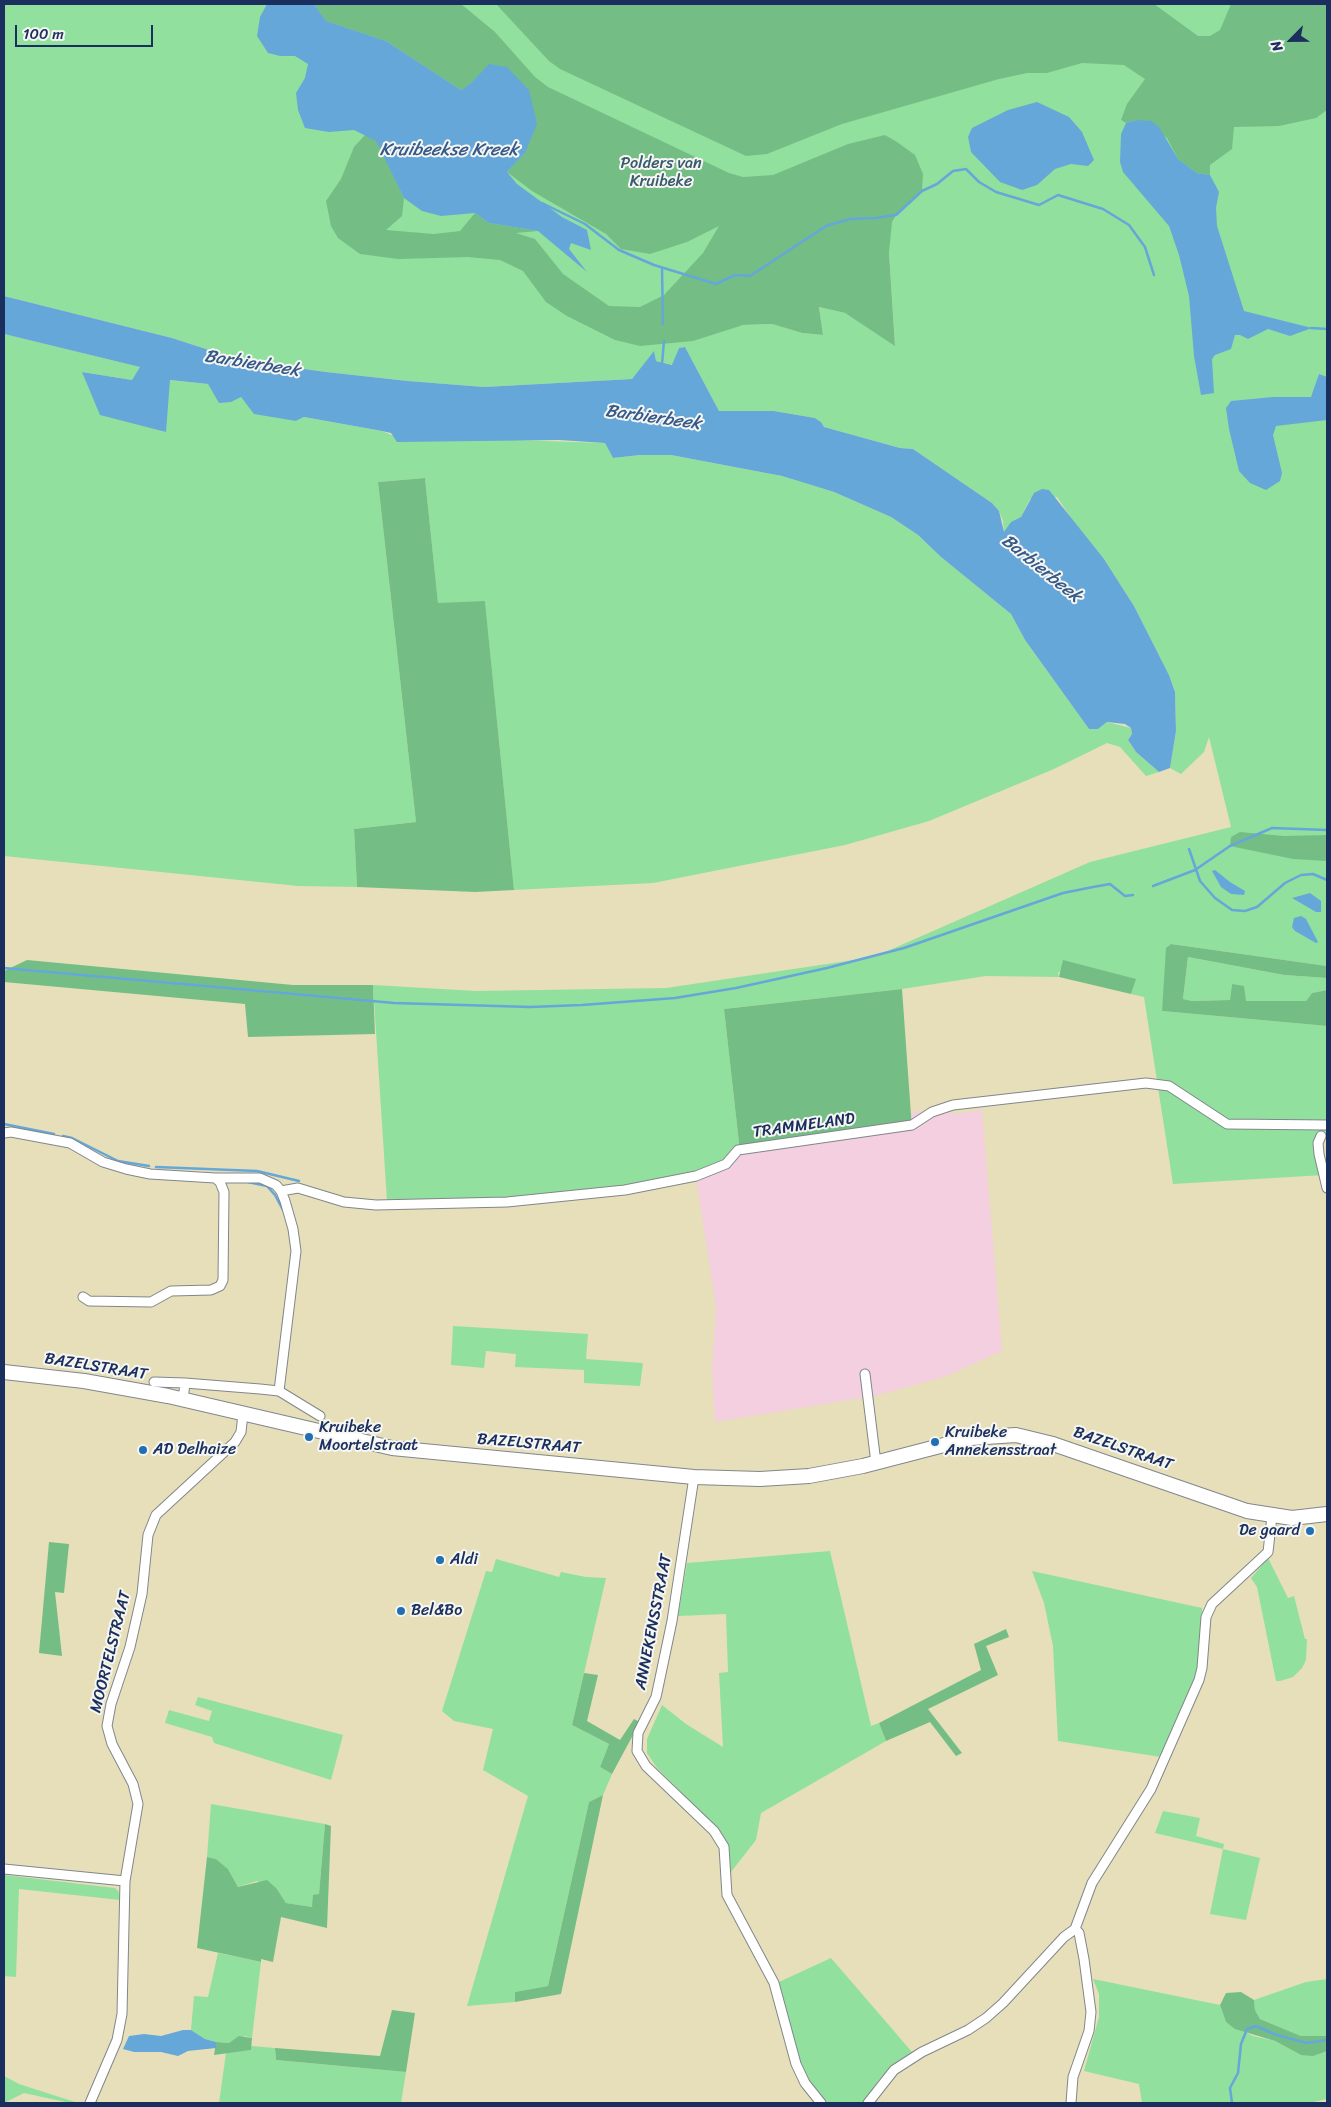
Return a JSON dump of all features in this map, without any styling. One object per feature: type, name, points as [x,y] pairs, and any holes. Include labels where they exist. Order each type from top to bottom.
[{"type":"main road","name":"BAZELSTRAAT","points":[[4,1372],[84,1381],[183,1400],[392,1448],[694,1477],[760,1479],[809,1476],[876,1463],[972,1438],[1016,1435],[1038,1439],[1247,1511],[1292,1518],[1327,1514]]},
{"type":"street","name":"TRAMMELAND","points":[[281,1191],[298,1188],[344,1202],[376,1205],[507,1202],[624,1190],[696,1176],[726,1164],[738,1150],[912,1125],[932,1112],[952,1105],[1146,1083],[1169,1086],[1228,1124],[1327,1125]]},
{"type":"street","points":[[4,1133],[11,1132],[70,1143],[103,1162],[126,1169],[215,1178],[260,1178],[276,1185],[281,1191],[293,1229],[296,1251],[279,1391]]},
{"type":"street","points":[[1321,1136],[1318,1143],[1319,1154],[1327,1188]]},
{"type":"street","points":[[83,1297],[90,1301],[150,1302],[171,1291],[211,1290],[220,1286],[223,1280],[224,1192],[220,1182],[215,1178]]},
{"type":"street","points":[[865,1374],[876,1463]]},
{"type":"street","name":"BAZELSTRAAT","points":[[154,1382],[279,1391],[320,1416]]},
{"type":"street","points":[[183,1400],[184,1383]]},
{"type":"street","name":"MOORTELSTRAAT","points":[[90,2103],[121,2027],[125,1881],[138,1804],[132,1784],[112,1744],[107,1726],[111,1704],[130,1647],[142,1594],[150,1524],[156,1515],[235,1442],[241,1432],[243,1414]]},
{"type":"street","name":"ANNEKENSSTRAAT","points":[[694,1477],[672,1621],[656,1698],[638,1734],[637,1751],[646,1766],[714,1831],[724,1847],[727,1896],[774,1983],[796,2064],[804,2083],[821,2103]]},
{"type":"street","points":[[868,2103],[894,2070],[908,2060],[968,2030],[986,2018],[1004,2002],[1064,1937],[1075,1929],[1092,1884],[1151,1789],[1199,1680],[1202,1668],[1206,1617],[1212,1604],[1268,1552],[1272,1516]]},
{"type":"street","points":[[4,1869],[125,1881]]},
{"type":"street","points":[[1071,2103],[1073,2076],[1089,2031],[1091,2012],[1084,1959],[1079,1934],[1075,1929]]},
{"type":"shaded area","points":[[949,1107],[951,1115],[982,1110],[1002,1351],[944,1377],[874,1396],[715,1422],[712,1369],[716,1308],[696,1177],[740,1152],[912,1129],[911,1113]]},
{"type":"green space","name":"Polders van Kruibeke","points":[[4,4],[1327,4],[1327,966],[1171,944],[1162,1011],[1327,1026],[1327,1133],[1326,1137],[1321,1136],[1324,1175],[1173,1184],[1144,997],[1131,994],[1135,980],[1058,972],[1059,977],[986,976],[902,989],[724,1009],[740,1152],[728,1166],[635,1188],[527,1205],[462,1206],[387,1201],[373,985],[476,991],[666,988],[874,957],[1090,862],[1231,827],[1209,737],[1204,752],[1181,774],[1170,768],[1176,731],[1175,692],[1169,675],[1134,606],[1104,559],[1077,527],[1057,497],[1030,499],[1021,517],[1004,533],[1003,521],[999,511],[992,503],[913,449],[900,448],[824,427],[815,418],[774,411],[719,411],[685,347],[679,348],[673,365],[656,361],[654,352],[632,379],[484,387],[326,372],[240,360],[172,338],[4,296]],"holes":[[[889,251],[895,345],[845,313],[819,307],[823,335],[802,333],[772,324],[743,325],[727,329]]]},
{"type":"green space","name":"Polders van Kruibeke","points":[[314,4],[461,4],[495,32],[535,77],[548,87],[729,173],[743,177],[773,175],[848,144],[885,135],[897,142],[915,155],[923,174],[922,191],[896,215],[892,222],[889,252],[895,346],[845,313],[819,307],[823,335],[802,333],[772,324],[743,325],[693,341],[640,346],[615,340],[567,316],[546,302],[523,271],[500,260],[468,257],[398,259],[360,254],[338,238],[331,226],[326,201],[341,179],[354,147],[365,135],[377,141],[404,198],[402,216],[386,230],[434,234],[460,231],[475,213],[489,223],[538,231],[516,233],[535,239],[563,274],[609,306],[640,307],[664,295],[703,253],[719,226],[687,242],[650,254],[621,249],[606,234],[532,191],[507,172],[525,153],[489,65],[461,90],[386,41],[326,21]]},
{"type":"green space","points":[[496,4],[1154,4],[1198,36],[1210,36],[1220,30],[1231,4],[1327,4],[1327,110],[1316,118],[1279,126],[1234,127],[1232,149],[1210,165],[1210,175],[1197,173],[1178,159],[1167,138],[1136,120],[1126,123],[1121,120],[1127,104],[1145,79],[1124,65],[1082,63],[1047,73],[1027,73],[999,79],[842,124],[767,154],[746,156],[560,69],[549,61]]},
{"type":"green space","points":[[4,334],[141,367],[132,380],[82,372],[165,432],[169,380],[208,384],[241,397],[246,403],[296,421],[304,417],[382,431],[394,436],[605,443],[613,458],[640,455],[671,455],[782,476],[834,492],[891,517],[918,535],[941,557],[1011,614],[1025,640],[1089,729],[1098,729],[1107,722],[1131,728],[1132,734],[1128,740],[1136,752],[1159,772],[1146,776],[1120,747],[1107,743],[1054,769],[929,821],[845,845],[653,883],[514,890],[485,602],[438,604],[425,478],[378,482],[416,822],[354,829],[357,887],[298,886],[4,856]]},
{"type":"green space","points":[[425,478],[438,603],[485,601],[514,890],[475,892],[357,887],[354,829],[416,822],[378,482]]},
{"type":"green space","points":[[1240,832],[1284,836],[1327,835],[1327,861],[1293,859],[1230,846],[1231,837]]},
{"type":"green space","points":[[1171,944],[1327,966],[1327,978],[1284,975],[1188,957],[1183,999],[1192,1001],[1230,1000],[1232,984],[1244,986],[1246,1001],[1306,1001],[1312,993],[1327,990],[1327,1026],[1162,1011],[1166,948]]},
{"type":"green space","points":[[1188,957],[1284,975],[1327,978],[1327,990],[1312,993],[1306,1001],[1245,1001],[1232,984],[1230,1000],[1192,1001],[1183,999]]},
{"type":"green space","points":[[27,960],[293,985],[373,985],[375,1034],[248,1037],[245,1004],[4,982],[4,971]]},
{"type":"green space","points":[[1063,960],[1136,979],[1131,994],[1059,977]]},
{"type":"green space","points":[[902,989],[912,1129],[740,1152],[724,1009]]},
{"type":"green space","points":[[453,1326],[588,1334],[586,1359],[643,1363],[640,1386],[584,1383],[584,1370],[515,1367],[516,1354],[486,1351],[484,1368],[451,1365]]},
{"type":"green space","points":[[49,1542],[69,1544],[64,1593],[55,1592],[62,1656],[39,1653]]},
{"type":"green space","points":[[830,1551],[871,1726],[879,1723],[886,1741],[761,1813],[756,1840],[731,1872],[726,1840],[657,1768],[647,1753],[647,1739],[662,1705],[686,1724],[723,1747],[719,1673],[728,1672],[726,1614],[678,1616],[687,1563]]},
{"type":"green space","points":[[1268,1558],[1288,1598],[1294,1596],[1305,1639],[1307,1639],[1306,1660],[1302,1668],[1293,1677],[1280,1681],[1276,1681],[1257,1587],[1251,1578]]},
{"type":"green space","points":[[496,1559],[559,1577],[561,1572],[586,1577],[606,1578],[572,1725],[609,1744],[600,1767],[612,1774],[603,1795],[589,1802],[548,1986],[515,1992],[515,2002],[467,2006],[528,1796],[483,1770],[493,1729],[454,1721],[442,1711],[486,1571],[492,1572]]},
{"type":"green space","points":[[1032,1571],[1202,1608],[1201,1654],[1195,1679],[1161,1757],[1058,1741],[1053,1646],[1044,1603]]},
{"type":"green space","points":[[1006,1629],[1009,1637],[986,1646],[998,1675],[928,1709],[962,1753],[956,1756],[930,1722],[886,1741],[879,1723],[981,1670],[974,1644]]},
{"type":"green space","points":[[584,1673],[598,1675],[587,1721],[620,1740],[634,1719],[640,1722],[612,1774],[600,1767],[609,1744],[572,1725]]},
{"type":"green space","points":[[198,1697],[343,1735],[331,1780],[214,1743],[212,1737],[165,1723],[169,1710],[209,1721],[212,1711],[195,1705]]},
{"type":"green space","points":[[603,1795],[561,1994],[515,2002],[515,1992],[548,1986],[589,1802]]},
{"type":"green space","points":[[211,1804],[325,1824],[319,1894],[312,1907],[286,1903],[277,1889],[257,1881],[238,1887],[228,1869],[216,1859],[207,1857]]},
{"type":"green space","points":[[1163,1811],[1200,1818],[1196,1836],[1224,1844],[1223,1849],[1155,1833]]},
{"type":"green space","points":[[325,1824],[331,1826],[327,1928],[281,1917],[273,1962],[261,1959],[261,1962],[197,1948],[207,1857],[216,1859],[228,1869],[238,1887],[267,1880],[277,1889],[286,1903],[312,1907],[313,1895],[319,1894]]},
{"type":"green space","points":[[1223,1849],[1260,1858],[1246,1920],[1210,1914]]},
{"type":"green space","points":[[4,1875],[115,1888],[119,1892],[120,1900],[19,1889],[16,1977],[4,1976]]},
{"type":"green space","points":[[218,1953],[261,1962],[252,2038],[245,2036],[229,2043],[216,2042],[205,2039],[191,2030],[194,1996],[208,1997]]},
{"type":"green space","points":[[831,1958],[912,2052],[891,2066],[863,2103],[827,2103],[815,2091],[798,2059],[779,1982]]},
{"type":"green space","points":[[1093,1979],[1220,2005],[1226,2022],[1253,2036],[1275,2041],[1301,2055],[1327,2051],[1327,2099],[1309,2103],[1142,2103],[1139,2084],[1084,2071],[1099,2017],[1099,1994]]},
{"type":"green space","points":[[1327,1979],[1327,2038],[1326,2036],[1301,2036],[1260,2019],[1255,2010],[1254,2000],[1306,1982]]},
{"type":"green space","points":[[1241,1992],[1254,2000],[1255,2010],[1260,2019],[1301,2036],[1326,2036],[1327,2051],[1313,2056],[1301,2055],[1275,2041],[1235,2029],[1226,2022],[1220,2005],[1226,1993]]},
{"type":"green space","points":[[392,2010],[415,2013],[406,2072],[276,2060],[275,2048],[380,2056]]},
{"type":"green space","points":[[239,2036],[252,2038],[251,2050],[214,2055],[216,2042],[229,2043]]},
{"type":"green space","points":[[251,2046],[275,2048],[276,2060],[406,2072],[401,2103],[219,2103],[226,2053],[250,2050]]},
{"type":"green space","points":[[4,2076],[19,2084],[75,2102],[70,2103],[24,2093],[4,2103]]},
{"type":"water","name":"Kruibeekse Kreek","points":[[267,4],[314,4],[326,21],[386,41],[461,90],[471,83],[489,64],[507,67],[529,90],[537,124],[525,153],[507,172],[517,184],[562,217],[587,230],[591,250],[571,243],[569,249],[587,272],[538,231],[489,223],[475,213],[441,216],[422,211],[404,198],[376,141],[354,130],[329,132],[305,128],[298,110],[296,93],[305,78],[308,64],[295,56],[280,56],[268,53],[257,36],[260,17]]},
{"type":"water","points":[[1037,102],[1069,117],[1082,132],[1094,160],[1088,166],[1071,164],[1055,169],[1037,185],[1022,190],[1000,182],[971,152],[968,137],[972,128],[1008,110]]},
{"type":"water","points":[[1136,120],[1151,121],[1159,127],[1178,159],[1197,173],[1210,175],[1219,192],[1216,208],[1217,226],[1244,311],[1312,328],[1290,336],[1268,329],[1248,339],[1235,335],[1231,349],[1215,355],[1212,359],[1214,393],[1201,395],[1194,356],[1189,296],[1179,255],[1169,226],[1123,172],[1120,162],[1121,134],[1126,123]]},
{"type":"water","points":[[4,296],[172,338],[240,360],[326,372],[484,387],[632,379],[654,351],[656,361],[672,365],[679,348],[685,347],[719,411],[774,411],[815,418],[824,427],[900,448],[913,449],[992,503],[999,511],[1004,532],[1011,522],[1021,517],[1034,493],[1042,489],[1049,490],[1104,559],[1134,606],[1169,675],[1175,692],[1176,731],[1170,768],[1159,772],[1136,752],[1128,740],[1132,734],[1131,728],[1125,724],[1107,722],[1098,729],[1089,729],[1025,640],[1011,614],[941,557],[918,535],[891,517],[834,492],[782,476],[671,455],[640,455],[613,458],[605,443],[559,440],[397,442],[391,433],[382,431],[304,417],[296,421],[254,414],[241,397],[231,402],[219,403],[208,384],[170,380],[166,432],[100,415],[82,372],[132,380],[140,367],[4,334]]},
{"type":"water","points":[[1319,374],[1327,377],[1327,420],[1276,426],[1273,435],[1282,473],[1280,481],[1266,490],[1250,483],[1239,471],[1226,408],[1231,401],[1273,397],[1311,397]]},
{"type":"water","points":[[1215,870],[1245,891],[1244,895],[1231,894],[1221,887],[1212,871]]},
{"type":"water","points":[[1310,893],[1321,901],[1321,912],[1316,912],[1292,898]]},
{"type":"water","points":[[1301,916],[1306,919],[1318,942],[1316,943],[1295,931],[1292,927],[1294,918]]},
{"type":"water","points":[[183,2030],[191,2030],[205,2039],[216,2042],[216,2048],[188,2051],[178,2056],[161,2052],[134,2052],[123,2049],[129,2036],[144,2034],[161,2036]]},
{"type":"waterway","name":"Barbierbeek","points":[[542,203],[585,224],[619,250],[654,265],[716,284],[735,275],[750,276],[826,226],[850,219],[896,215],[922,191],[937,184],[953,171],[966,169],[979,182],[996,192],[1039,205],[1058,195],[1103,209],[1129,225],[1145,247],[1154,275]]},
{"type":"waterway","points":[[662,268],[663,324]]},
{"type":"waterway","points":[[1311,328],[1327,329]]},
{"type":"waterway","points":[[662,364],[664,341]]},
{"type":"waterway","points":[[1153,886],[1195,870],[1230,846],[1272,828],[1327,830]]},
{"type":"waterway","name":"Barbierbeek","points":[[1189,849],[1200,881],[1215,898],[1232,910],[1245,911],[1257,907],[1285,883],[1301,875],[1313,874],[1327,880]]},
{"type":"waterway","points":[[4,968],[394,1003],[530,1007],[582,1005],[675,998],[736,988],[827,968],[904,948],[1063,893],[1093,887],[1110,884],[1125,896],[1133,895]]},
{"type":"waterway","points":[[4,1124],[54,1134]]},
{"type":"waterway","points":[[63,1136],[72,1138],[118,1161],[149,1166]]},
{"type":"waterway","points":[[156,1167],[257,1171],[299,1181]]},
{"type":"waterway","points":[[243,1181],[267,1186],[275,1195],[283,1210]]},
{"type":"waterway","points":[[283,1325],[285,1309]]},
{"type":"waterway","name":"Barbierbeek","points":[[1232,2103],[1230,2088],[1238,2073],[1241,2044],[1247,2029],[1256,2026],[1274,2034],[1306,2043],[1327,2040]]},
{"type":"place","name":"Kruibeke Moortelstraat","points":[[309,1437]]},
{"type":"place","name":"Kruibeke Annekensstraat","points":[[935,1442]]},
{"type":"place","name":"AD Delhaize","points":[[143,1450]]},
{"type":"place","name":"De gaard","points":[[1310,1531]]},
{"type":"place","name":"Aldi","points":[[440,1560]]},
{"type":"place","name":"Bel&Bo","points":[[401,1611]]}]
